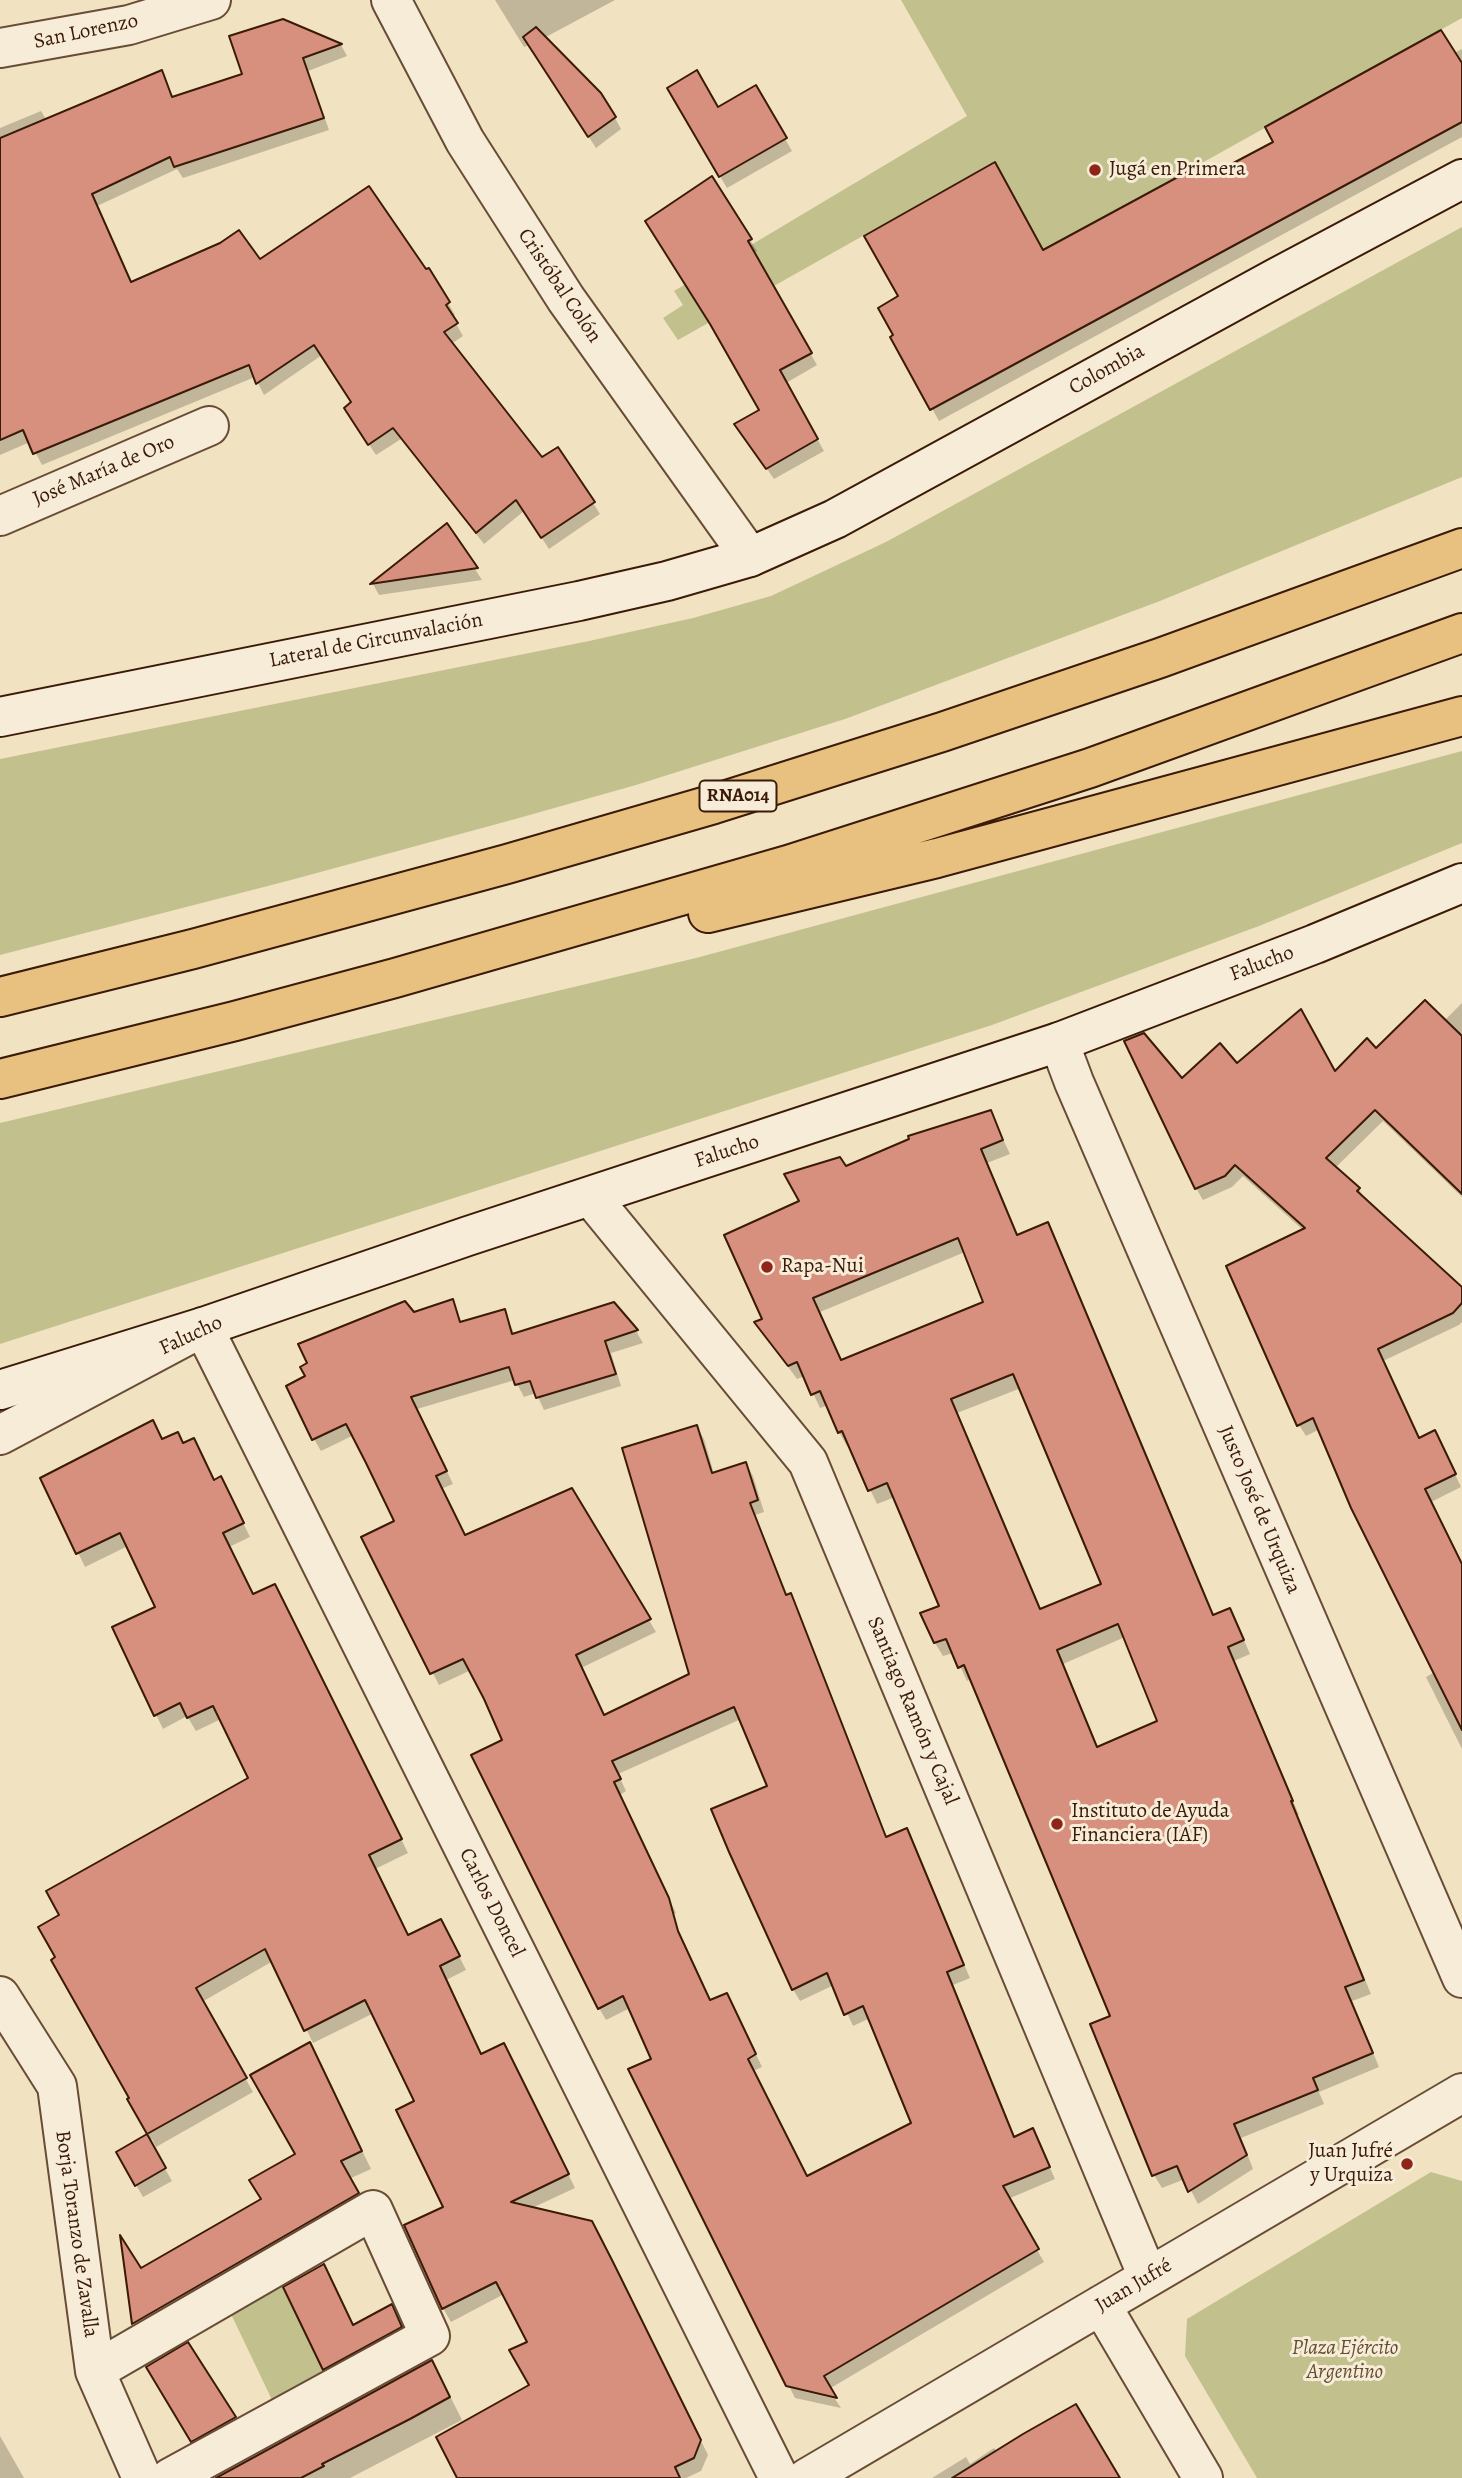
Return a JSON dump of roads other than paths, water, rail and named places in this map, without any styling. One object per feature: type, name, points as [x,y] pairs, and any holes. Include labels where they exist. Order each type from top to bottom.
[{"type":"highway","points":[[1297,607],[1462,523]]},
{"type":"highway","name":"RNA014","points":[[0,997],[417,889],[714,804],[1015,707],[1462,548]]},
{"type":"highway","points":[[0,1079],[235,1021],[517,944],[891,832],[1102,764],[1462,634]]},
{"type":"highway","points":[[235,1021],[465,971],[937,858],[1462,716]]},
{"type":"street","name":"San Lorenzo","points":[[0,48],[129,25],[211,0]]},
{"type":"street","name":"Cristóbal Colón","points":[[391,0],[465,141],[544,265],[750,557]]},
{"type":"street","name":"Colombia","points":[[750,557],[835,519],[1462,179]]},
{"type":"street","name":"José María de Oro","points":[[0,516],[209,426]]},
{"type":"street","name":"Lateral de Circunvalación","points":[[0,717],[579,601],[667,581],[750,557]]},
{"type":"street","name":"Falucho","points":[[0,1435],[203,1327],[351,1275],[1059,1042],[1315,944],[1462,883]]},
{"type":"street","name":"Justo José de Urquiza","points":[[1059,1042],[1462,1978]]},
{"type":"street","name":"Santiago Ramón y Cajal","points":[[591,1197],[808,1462],[1148,2277]]},
{"type":"street","points":[[0,1390],[203,1327]]},
{"type":"street","name":"Carlos Doncel","points":[[203,1327],[779,2478]]},
{"type":"street","name":"Borja Toranzo de Zavalla","points":[[0,1996],[57,2085],[95,2371],[142,2478]]},
{"type":"street","name":"Juan Jufré","points":[[807,2478],[1462,2093]]},
{"type":"street","points":[[95,2371],[373,2210],[430,2336],[170,2478]]},
{"type":"street","points":[[1101,2305],[1203,2478]]},
{"type":"place","name":"Jugá en Primera","points":[[1095,170]]},
{"type":"place","name":"Rapa-Nui","points":[[767,1267]]},
{"type":"place","name":"Instituto de Ayuda Financiera (IAF)","points":[[1057,1824]]},
{"type":"place","name":"Juan Jufré y Urquiza","points":[[1407,2164]]},
{"type":"park label","name":"Plaza Ejército Argentino","points":[[1345,2361]]}]
